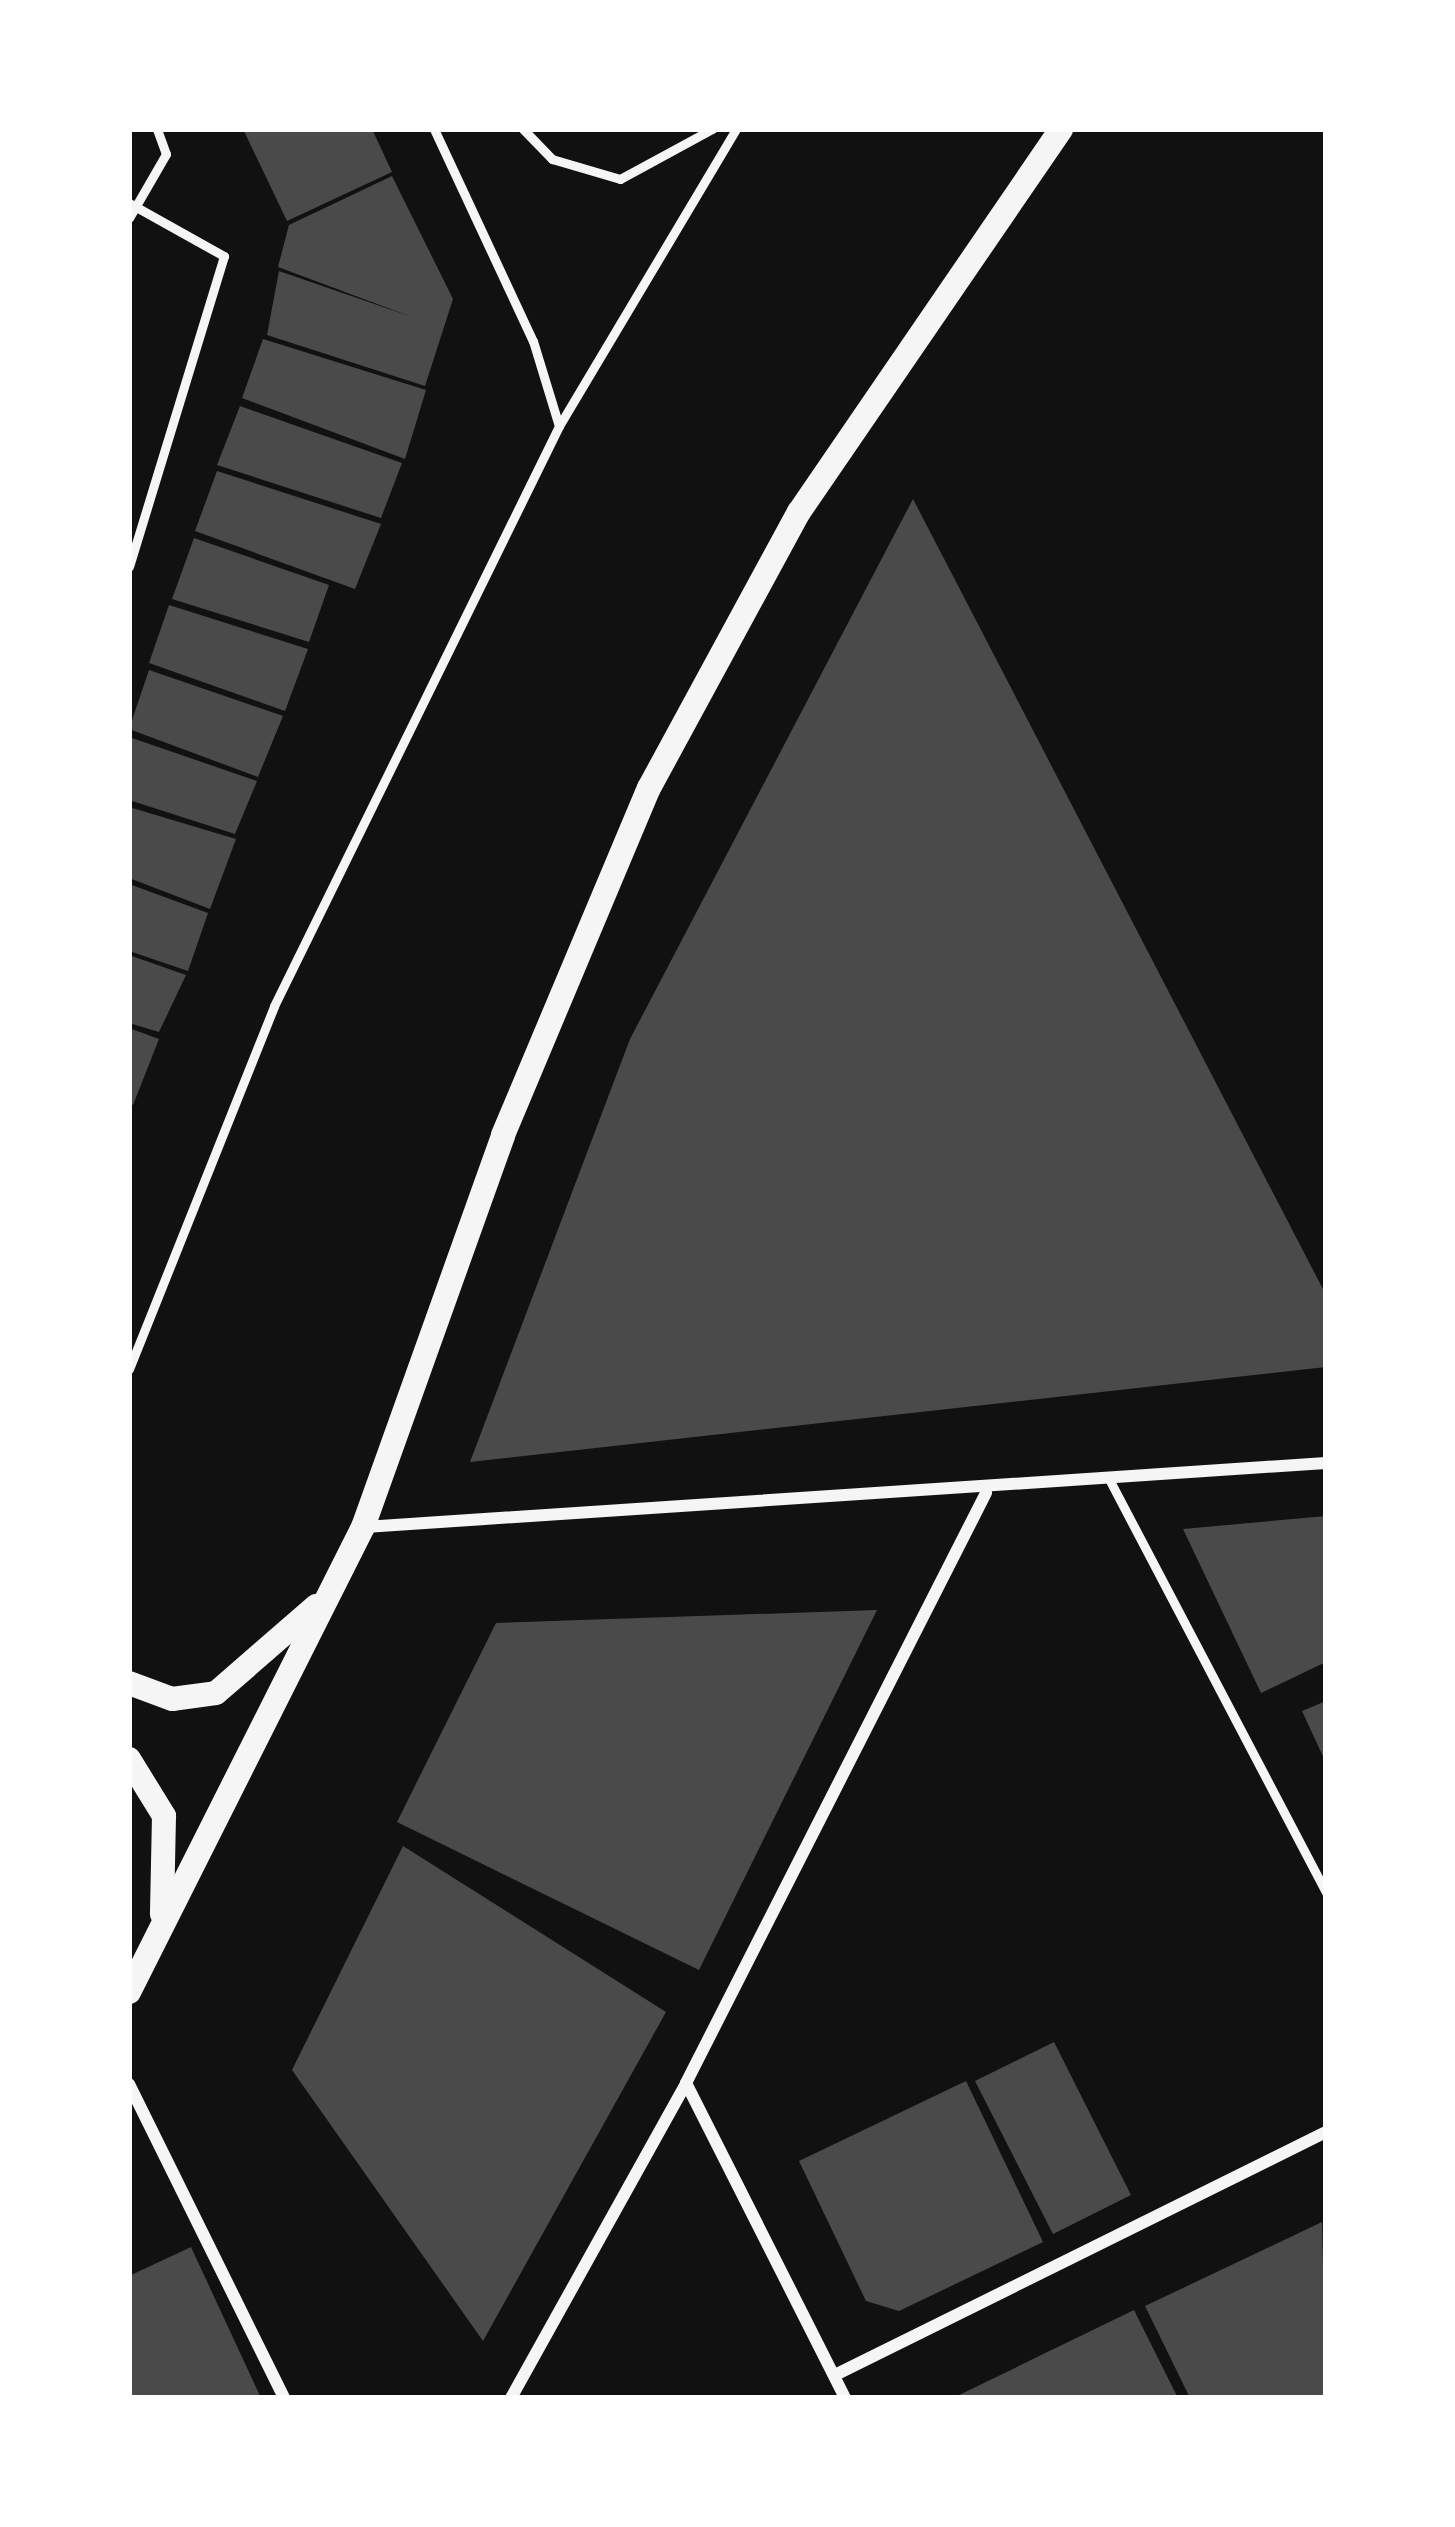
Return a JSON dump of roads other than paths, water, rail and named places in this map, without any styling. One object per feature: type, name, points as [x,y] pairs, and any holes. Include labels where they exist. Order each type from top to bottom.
[{"type":"main road","points":[[129,1992],[364,1528],[503,1135],[649,788],[799,512],[1060,129]]},
{"type":"main road","points":[[129,1683],[172,1699],[216,1694],[257,1668],[330,1592]]},
{"type":"main road","points":[[129,1759],[164,1816],[161,1928]]},
{"type":"street","points":[[364,1528],[986,1493],[1326,1463]]},
{"type":"street","points":[[511,2398],[686,2084],[986,1493]]},
{"type":"street","points":[[129,2084],[284,2398]]},
{"type":"street","points":[[686,2084],[845,2398]]},
{"type":"street","points":[[835,2375],[1326,2132]]},
{"type":"lane","points":[[129,218],[143,209],[166,154],[157,129]]},
{"type":"lane","points":[[434,129],[533,341],[559,426]]},
{"type":"lane","points":[[523,129],[552,159],[620,179],[712,129]]},
{"type":"lane","points":[[129,1370],[274,1006],[559,426],[736,129]]},
{"type":"lane","points":[[129,203],[224,256],[129,567]]},
{"type":"lane","points":[[1109,1479],[1326,1893]]}]
